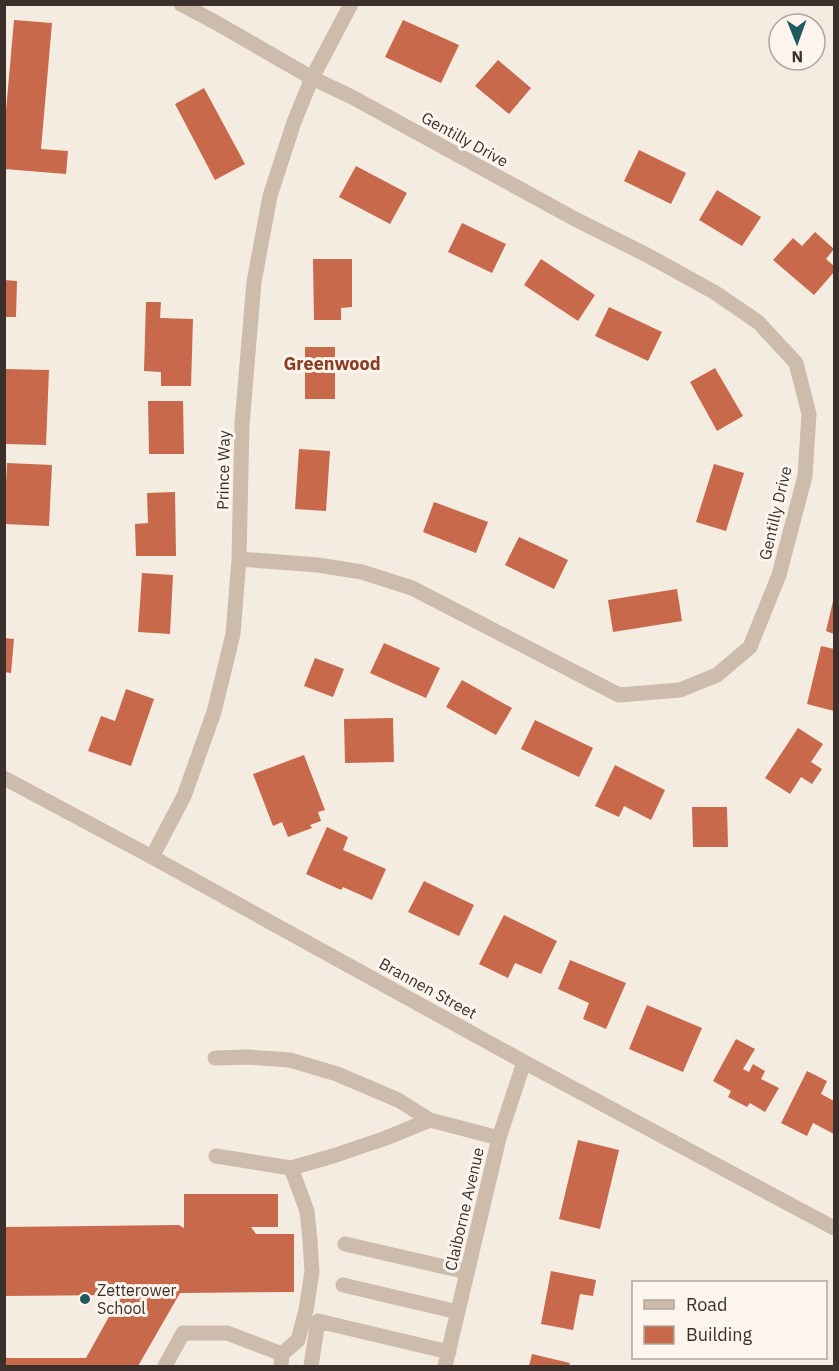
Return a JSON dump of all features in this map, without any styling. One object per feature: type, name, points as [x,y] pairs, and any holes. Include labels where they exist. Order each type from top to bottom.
[{"type":"street","name":"Gentilly Drive","points":[[182,4],[312,78],[704,286],[758,322],[796,363],[809,414],[805,476],[779,575],[750,647],[717,675],[680,690],[619,695],[412,588],[362,572],[318,565],[239,559]]},
{"type":"street","name":"Prince Way","points":[[152,856],[184,796],[214,712],[232,634],[239,559],[242,424],[254,282],[270,196],[294,122],[312,78],[351,4]]},
{"type":"street","name":"Brannen Street","points":[[4,778],[152,856],[524,1062],[834,1228]]},
{"type":"street","points":[[215,1058],[248,1057],[290,1060],[337,1074],[398,1100],[430,1120],[499,1138]]},
{"type":"street","name":"Claiborne Avenue","points":[[447,1359],[499,1138],[524,1062]]},
{"type":"street","points":[[216,1156],[291,1168],[375,1141],[430,1120]]},
{"type":"street","points":[[165,1366],[183,1334],[227,1333],[281,1360],[298,1340],[312,1272],[307,1211],[291,1168]]},
{"type":"street","points":[[345,1244],[467,1272]]},
{"type":"street","points":[[343,1285],[458,1312]]},
{"type":"street","points":[[311,1366],[318,1321],[447,1359]]},
{"type":"street","points":[[298,1340],[315,1341]]},
{"type":"building","points":[[14,20],[52,23],[41,149],[68,151],[66,174],[4,169],[4,133]]},
{"type":"building","points":[[403,20],[459,45],[441,83],[385,57]]},
{"type":"building","points":[[498,60],[531,88],[509,114],[475,86]]},
{"type":"building","points":[[204,88],[245,164],[215,180],[175,104]]},
{"type":"building","points":[[639,150],[686,173],[671,204],[624,181]]},
{"type":"building","points":[[356,166],[407,193],[390,224],[339,197]]},
{"type":"building","points":[[717,190],[761,217],[742,246],[699,220]]},
{"type":"building","points":[[462,223],[506,244],[492,273],[448,252]]},
{"type":"building","points":[[815,232],[834,249],[826,259],[834,266],[834,272],[814,295],[773,260],[793,238],[802,246]]},
{"type":"building","points":[[313,259],[352,259],[352,307],[341,308],[341,320],[314,320]]},
{"type":"building","points":[[541,259],[595,295],[578,321],[524,285]]},
{"type":"building","points":[[4,280],[17,281],[16,317],[4,317]]},
{"type":"building","points":[[146,302],[161,302],[160,318],[193,319],[191,386],[161,386],[161,372],[144,371]]},
{"type":"building","points":[[609,307],[662,332],[648,361],[595,336]]},
{"type":"building","points":[[305,347],[335,347],[335,399],[305,399]]},
{"type":"building","points":[[715,368],[743,416],[717,431],[690,382]]},
{"type":"building","points":[[4,369],[49,370],[46,445],[5,444]]},
{"type":"building","points":[[148,401],[183,401],[184,454],[149,454]]},
{"type":"building","points":[[299,449],[330,451],[326,511],[295,509]]},
{"type":"building","points":[[7,463],[52,465],[49,526],[4,524]]},
{"type":"building","points":[[714,464],[744,473],[726,531],[696,522]]},
{"type":"building","points":[[175,492],[176,556],[136,556],[135,524],[148,523],[147,493]]},
{"type":"building","points":[[434,502],[488,522],[476,553],[423,532]]},
{"type":"building","points":[[519,537],[568,560],[554,589],[505,565]]},
{"type":"building","points":[[142,573],[173,575],[170,634],[138,632]]},
{"type":"building","points":[[677,589],[682,621],[613,632],[608,600]]},
{"type":"building","points":[[834,597],[834,634],[826,631]]},
{"type":"building","points":[[4,638],[14,639],[11,673],[4,672]]},
{"type":"building","points":[[384,643],[440,668],[426,698],[370,673]]},
{"type":"building","points":[[821,646],[834,649],[834,711],[807,704]]},
{"type":"building","points":[[315,658],[344,669],[333,697],[304,686]]},
{"type":"building","points":[[462,680],[512,708],[496,735],[446,707]]},
{"type":"building","points":[[126,689],[154,699],[131,766],[88,751],[101,716],[115,721]]},
{"type":"building","points":[[393,718],[394,762],[345,763],[344,719]]},
{"type":"building","points":[[535,720],[593,748],[579,777],[521,749]]},
{"type":"building","points":[[798,728],[823,744],[811,762],[822,769],[812,784],[801,777],[790,794],[765,778]]},
{"type":"building","points":[[304,755],[325,810],[318,812],[321,821],[310,825],[312,828],[288,837],[282,822],[273,826],[253,774]]},
{"type":"building","points":[[615,765],[665,790],[651,820],[624,806],[619,817],[595,806]]},
{"type":"building","points":[[692,807],[727,807],[728,847],[693,847]]},
{"type":"building","points":[[327,827],[348,837],[343,850],[386,869],[372,900],[343,887],[341,890],[306,874]]},
{"type":"building","points":[[424,881],[474,905],[459,936],[408,912]]},
{"type":"building","points":[[504,915],[557,941],[541,974],[515,963],[508,978],[479,964]]},
{"type":"building","points":[[570,960],[626,983],[606,1029],[583,1019],[589,1003],[558,989]]},
{"type":"building","points":[[647,1005],[702,1028],[683,1072],[629,1049]]},
{"type":"building","points":[[736,1039],[755,1049],[743,1069],[749,1072],[753,1064],[765,1071],[761,1079],[779,1088],[765,1112],[750,1103],[747,1107],[728,1097],[731,1091],[713,1081]]},
{"type":"building","points":[[807,1071],[827,1081],[821,1094],[834,1101],[834,1134],[813,1123],[807,1136],[781,1123]]},
{"type":"building","points":[[578,1140],[619,1150],[600,1229],[559,1219]]},
{"type":"building","points":[[184,1194],[278,1194],[278,1227],[251,1227],[256,1234],[294,1234],[294,1292],[180,1293],[138,1366],[4,1366],[4,1358],[86,1358],[121,1295],[4,1296],[4,1227],[179,1225],[184,1228]]},
{"type":"building","points":[[551,1271],[596,1280],[593,1296],[580,1294],[573,1330],[541,1324]]},
{"type":"building","points":[[532,1354],[570,1363],[569,1366],[529,1366]]},
{"type":"place","name":"Zetterower School","points":[[85,1299]]},
{"type":"district","name":"Greenwood","points":[[332,364]]}]
